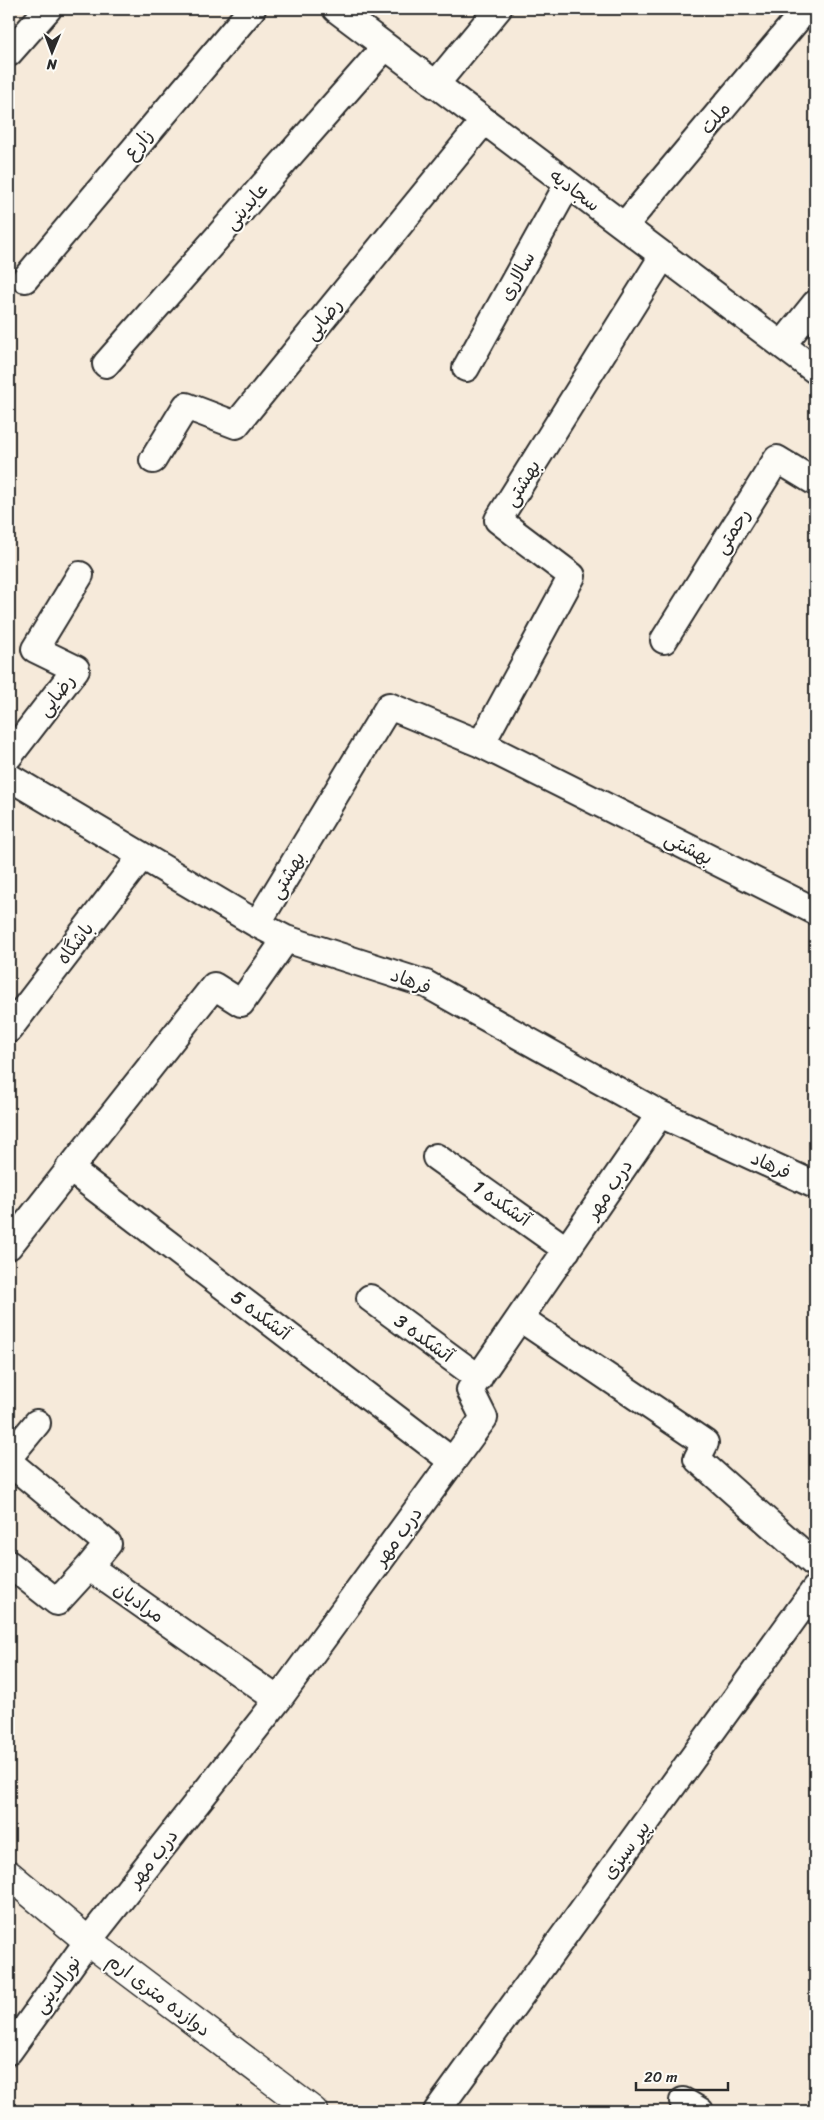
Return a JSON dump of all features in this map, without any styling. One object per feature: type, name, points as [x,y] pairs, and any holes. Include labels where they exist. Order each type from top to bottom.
[{"type":"street","points":[[9,53],[48,9]]},
{"type":"street","name":"زارع","points":[[25,279],[252,9]]},
{"type":"street","name":"سجادیه","points":[[336,9],[815,370]]},
{"type":"street","points":[[435,84],[498,9]]},
{"type":"street","name":"ملت","points":[[624,226],[806,9]]},
{"type":"street","name":"عابدینی","points":[[106,364],[386,47]]},
{"type":"street","name":"رضایی","points":[[153,460],[186,406],[236,425],[484,121]]},
{"type":"street","name":"سالاری","points":[[466,368],[568,184]]},
{"type":"street","name":"بهشتی","points":[[481,744],[572,576],[498,520],[663,256]]},
{"type":"street","points":[[782,345],[815,304]]},
{"type":"street","name":"رحمتی","points":[[664,640],[777,459],[815,482]]},
{"type":"street","name":"رضایی","points":[[9,756],[76,669],[35,649],[80,575]]},
{"type":"street","name":"بهشتی","points":[[257,924],[389,706],[481,744],[815,911]]},
{"type":"street","name":"فرهاد","points":[[9,777],[257,924],[286,938],[426,984],[660,1114],[815,1185]]},
{"type":"street","name":"باشگاه","points":[[9,1030],[142,856]]},
{"type":"street","points":[[9,1246],[214,986],[241,1003],[286,938]]},
{"type":"street","name":"درب مهر","points":[[88,1942],[278,1700],[484,1418],[470,1390],[660,1114]]},
{"type":"street","name":"آتشکده 1","points":[[436,1157],[567,1250]]},
{"type":"street","name":"آتشکده 5","points":[[70,1168],[452,1461]]},
{"type":"street","name":"آتشکده 3","points":[[370,1298],[479,1378]]},
{"type":"street","points":[[520,1318],[705,1443],[697,1460],[815,1564]]},
{"type":"street","points":[[9,1457],[37,1423]]},
{"type":"street","points":[[9,1462],[108,1544],[57,1602],[9,1564]]},
{"type":"street","name":"مرادیان","points":[[89,1567],[278,1700]]},
{"type":"street","name":"پیر سبزی","points":[[437,2111],[815,1589]]},
{"type":"street","name":"دوازده متری ارم","points":[[9,1875],[88,1942],[313,2111]]},
{"type":"street","name":"نورالدینی","points":[[9,2052],[88,1942]]}]
